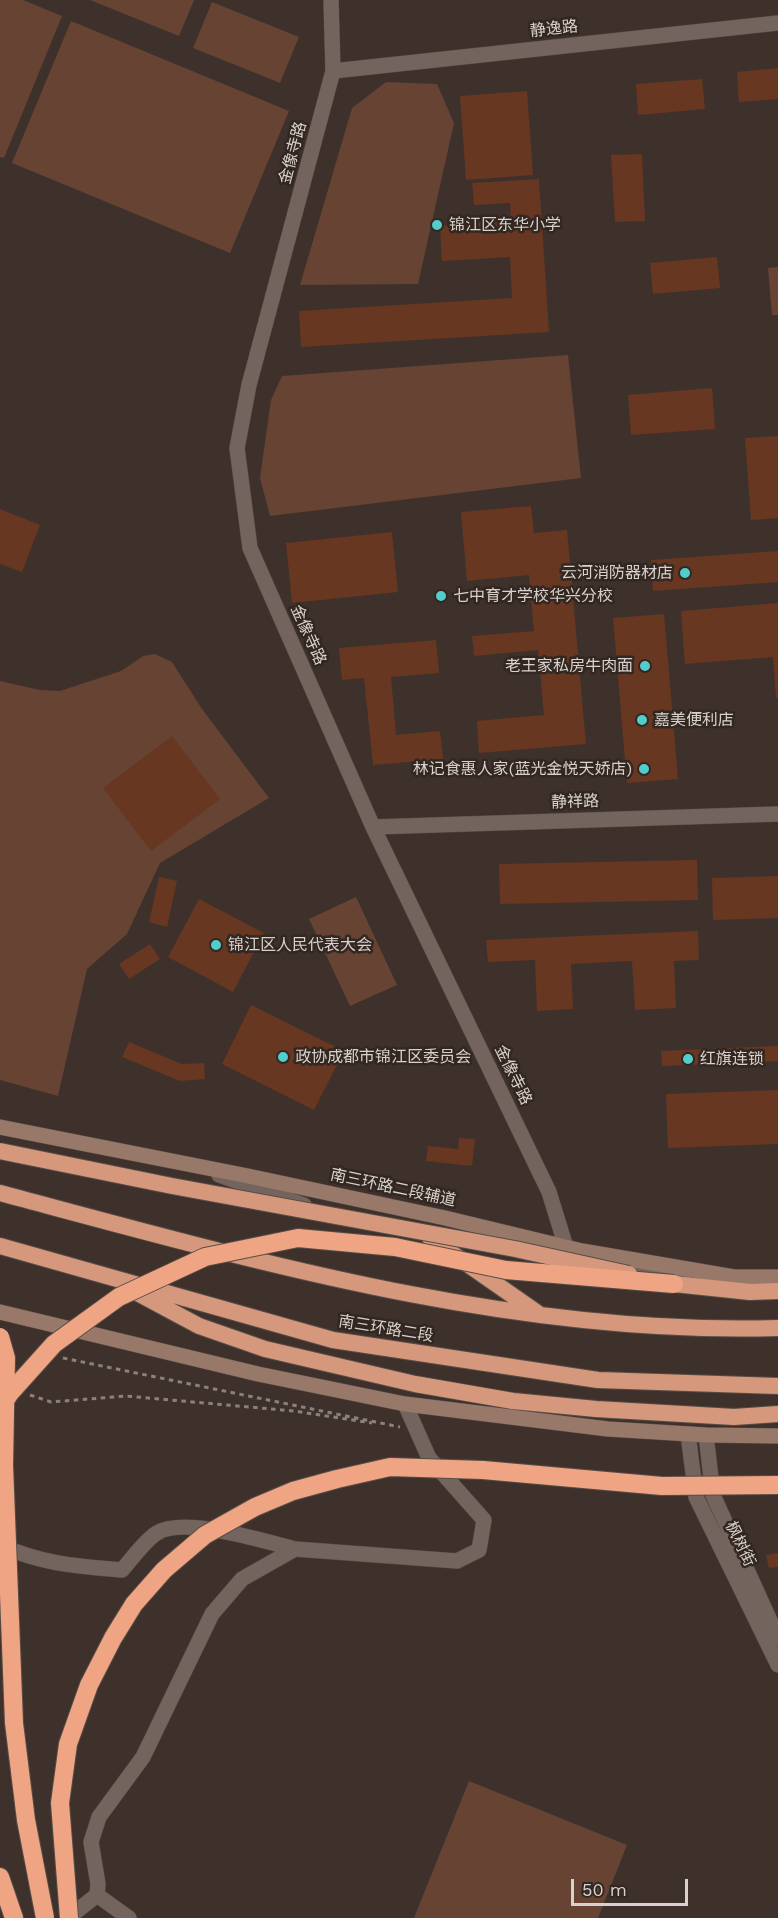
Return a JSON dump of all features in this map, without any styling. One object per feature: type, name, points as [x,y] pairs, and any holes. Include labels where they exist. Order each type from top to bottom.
[{"type":"highway","points":[[0,1151],[172,1186],[515,1249],[674,1284]]},
{"type":"highway","points":[[0,1193],[332,1279],[500,1311],[624,1324],[721,1329],[778,1328]]},
{"type":"highway","points":[[0,1408],[10,1393],[54,1344],[119,1297],[205,1257],[298,1238],[395,1247],[506,1270],[750,1292],[778,1291]]},
{"type":"highway","points":[[430,1238],[542,1317]]},
{"type":"highway","name":"南三环路二段","points":[[0,1246],[333,1340],[598,1380],[778,1386]]},
{"type":"highway","points":[[98,1272],[199,1326],[265,1349],[415,1384],[513,1401],[596,1409],[734,1417],[778,1414]]},
{"type":"highway","points":[[0,1337],[6,1358],[4,1465],[14,1723],[26,1820],[45,1918]]},
{"type":"highway","points":[[68,1918],[60,1803],[68,1744],[89,1685],[113,1638],[134,1604],[165,1570],[206,1535],[255,1507],[293,1491],[390,1467],[483,1470],[662,1486],[778,1485]]},
{"type":"highway","points":[[0,1877],[14,1918]]},
{"type":"main road","name":"南三环路二段辅道","points":[[0,1127],[445,1218],[566,1247],[734,1277],[778,1277]]},
{"type":"main road","points":[[0,1312],[258,1374],[405,1404],[608,1429],[706,1435],[778,1436]]},
{"type":"street","name":"金像寺路","points":[[331,0],[333,71],[249,385],[237,448],[250,548],[373,827],[549,1192],[566,1247]]},
{"type":"street","name":"静逸路","points":[[333,71],[778,23]]},
{"type":"street","name":"静祥路","points":[[373,827],[778,813]]},
{"type":"street","points":[[183,1163],[302,1204],[430,1238],[551,1265],[734,1277]]},
{"type":"street","points":[[0,1545],[22,1555],[61,1565],[122,1570],[158,1532],[182,1526],[217,1530],[295,1548],[457,1561],[479,1550],[484,1520],[429,1458],[405,1404]]},
{"type":"street","name":"枫树街","points":[[688,1434],[696,1497],[778,1665]]},
{"type":"street","name":"枫树街","points":[[706,1435],[712,1495],[778,1638]]},
{"type":"street","points":[[68,1918],[97,1895],[98,1884],[91,1842],[99,1817],[143,1757],[212,1614],[242,1579],[295,1548]]},
{"type":"street","points":[[97,1895],[129,1918]]},
{"type":"path","points":[[63,1358],[417,1430]]},
{"type":"path","points":[[20,1392],[51,1402],[126,1396],[294,1411],[417,1430]]},
{"type":"shaded area","points":[[0,0],[23,0],[62,16],[4,158],[0,157]]},
{"type":"shaded area","points":[[90,0],[194,0],[179,36]]},
{"type":"shaded area","points":[[212,2],[299,37],[280,83],[193,48]]},
{"type":"shaded area","points":[[71,21],[289,111],[230,253],[12,163]]},
{"type":"shaded area","points":[[386,82],[437,84],[454,123],[418,284],[300,285],[352,108]]},
{"type":"shaded area","points":[[778,267],[778,315],[772,315],[768,268]]},
{"type":"shaded area","points":[[568,355],[581,478],[270,516],[260,478],[271,400],[282,376]]},
{"type":"shaded area","points":[[155,654],[172,662],[202,709],[269,798],[160,863],[127,934],[87,969],[58,1096],[0,1080],[0,681],[40,690],[60,691],[121,671],[143,656]]},
{"type":"shaded area","points":[[356,897],[397,985],[350,1006],[309,919]]},
{"type":"shaded area","points":[[469,1781],[627,1845],[598,1918],[414,1918]]},
{"type":"building","points":[[778,68],[778,99],[739,102],[737,72]]},
{"type":"building","points":[[702,79],[705,109],[638,115],[636,84]]},
{"type":"building","points":[[527,91],[533,175],[466,180],[460,96]]},
{"type":"building","points":[[642,154],[645,221],[615,222],[611,155]]},
{"type":"building","points":[[539,179],[549,332],[301,347],[299,311],[512,298],[510,257],[442,261],[440,226],[511,221],[510,203],[474,205],[472,183]]},
{"type":"building","points":[[717,257],[720,288],[653,294],[650,263]]},
{"type":"building","points":[[712,388],[715,429],[631,435],[628,395]]},
{"type":"building","points":[[778,436],[778,518],[751,520],[745,438]]},
{"type":"building","points":[[531,506],[534,533],[567,530],[586,744],[479,753],[477,721],[544,715],[538,650],[474,656],[472,636],[534,631],[529,575],[467,581],[461,512]]},
{"type":"building","points":[[0,509],[40,525],[22,572],[0,564]]},
{"type":"building","points":[[392,532],[398,592],[292,603],[286,543]]},
{"type":"building","points":[[778,551],[778,582],[653,591],[651,560]]},
{"type":"building","points":[[778,603],[778,698],[776,698],[773,657],[685,664],[681,611]]},
{"type":"building","points":[[664,614],[678,779],[627,783],[613,618]]},
{"type":"building","points":[[436,640],[439,673],[391,677],[396,735],[440,731],[443,759],[373,765],[364,678],[342,680],[339,648]]},
{"type":"building","points":[[172,736],[220,799],[151,851],[103,788]]},
{"type":"building","points":[[697,860],[698,900],[500,904],[499,864]]},
{"type":"building","points":[[778,876],[778,918],[713,920],[712,878]]},
{"type":"building","points":[[159,877],[177,881],[167,927],[149,922]]},
{"type":"building","name":"锦江区人民代表大会","points":[[199,899],[264,933],[233,992],[168,957]]},
{"type":"building","points":[[698,931],[699,960],[674,961],[676,1008],[635,1010],[632,961],[571,964],[573,1009],[537,1011],[535,960],[488,962],[486,940]]},
{"type":"building","points":[[150,944],[160,959],[129,979],[119,964]]},
{"type":"building","name":"政协成都市锦江区委员会","points":[[251,1005],[344,1051],[314,1110],[222,1064]]},
{"type":"building","points":[[129,1042],[182,1064],[204,1063],[205,1079],[180,1081],[122,1057]]},
{"type":"building","points":[[778,1046],[778,1061],[662,1066],[661,1051]]},
{"type":"building","points":[[778,1090],[778,1144],[668,1148],[666,1094]]},
{"type":"building","points":[[459,1138],[475,1139],[472,1166],[426,1161],[428,1146],[458,1149]]},
{"type":"building","points":[[778,1553],[778,1567],[769,1568],[766,1555]]},
{"type":"place","name":"锦江区东华小学","points":[[437,225]]},
{"type":"place","name":"云河消防器材店","points":[[685,573]]},
{"type":"place","name":"七中育才学校华兴分校","points":[[441,596]]},
{"type":"place","name":"老王家私房牛肉面","points":[[645,666]]},
{"type":"place","name":"嘉美便利店","points":[[642,720]]},
{"type":"place","name":"林记食惠人家(蓝光金悦天娇店)","points":[[644,769]]},
{"type":"place","name":"锦江区人民代表大会","points":[[216,945]]},
{"type":"place","name":"政协成都市锦江区委员会","points":[[283,1057]]},
{"type":"place","name":"红旗连锁","points":[[688,1059]]}]
